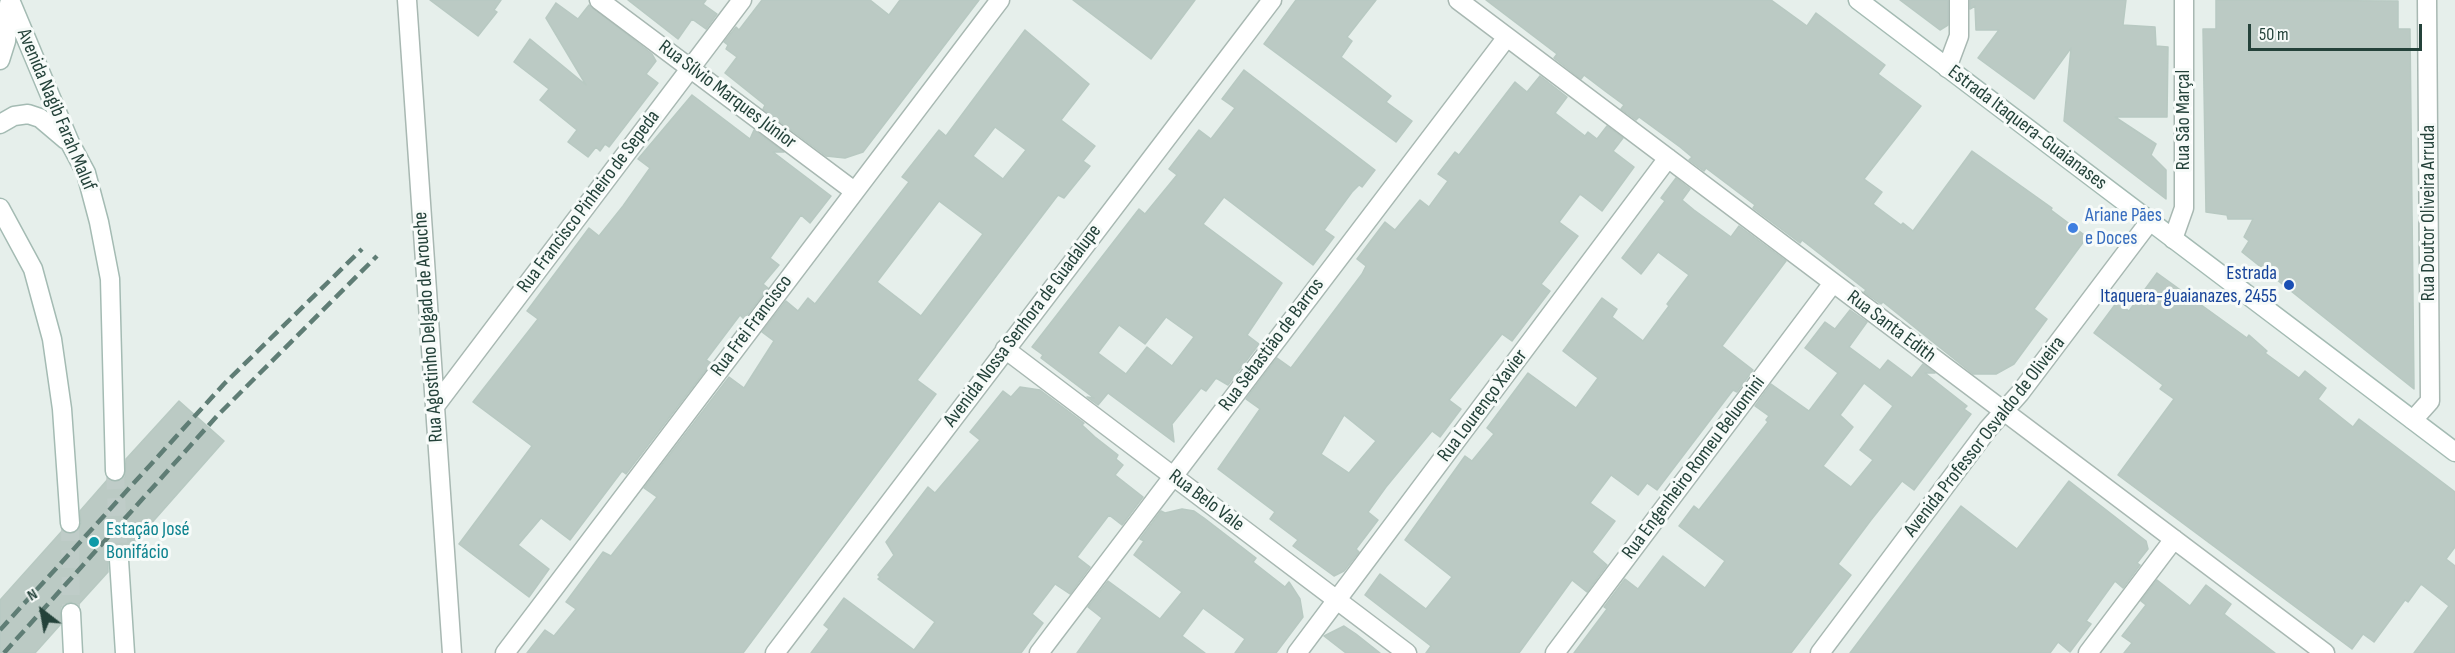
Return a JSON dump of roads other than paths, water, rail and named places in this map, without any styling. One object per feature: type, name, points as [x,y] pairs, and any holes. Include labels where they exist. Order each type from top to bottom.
[{"type":"street","points":[[0,60],[6,41],[10,0]]},
{"type":"street","name":"Avenida Nagib Farah Maluf","points":[[10,0],[70,143],[86,173],[110,279],[115,471]]},
{"type":"street","name":"Rua Agostinho Delgado de Arouche","points":[[407,0],[452,653]]},
{"type":"street","name":"Rua Sílvio Marques Júnior","points":[[600,0],[854,190]]},
{"type":"street","name":"Rua Francisco Pinheiro de Sepeda","points":[[436,405],[742,0]]},
{"type":"street","name":"Rua Frei Francisco","points":[[505,653],[1000,0]]},
{"type":"street","name":"Avenida Nossa Senhora de Guadalupe","points":[[774,653],[1272,0]]},
{"type":"street","name":"Rua Santa Edith","points":[[1458,0],[2325,653]]},
{"type":"street","name":"Estrada Itaquera-Guaianases","points":[[1858,0],[2455,452]]},
{"type":"street","points":[[1947,68],[1959,36],[1959,0]]},
{"type":"street","name":"Rua São Marçal","points":[[2173,239],[2184,208],[2184,0]]},
{"type":"street","name":"Rua Doutor Oliveira Arruda","points":[[2413,420],[2430,401],[2427,0]]},
{"type":"street","name":"Rua Sebastião de Barros","points":[[1039,653],[1506,37]]},
{"type":"street","points":[[0,124],[14,116],[28,114],[40,118],[70,143]]},
{"type":"street","name":"Rua Lourenço Xavier","points":[[1297,653],[1668,158]]},
{"type":"street","points":[[0,208],[33,269],[52,339],[62,409],[70,523]]},
{"type":"street","name":"Avenida Professor Osvaldo de Oliveira","points":[[1820,653],[2150,221]]},
{"type":"street","name":"Rua Engenheiro Romeu Beluomini","points":[[1555,653],[1833,283]]},
{"type":"street","name":"Rua Belo Vale","points":[[1005,349],[1407,653]]},
{"type":"street","points":[[2088,653],[2174,539]]},
{"type":"street","points":[[119,560],[125,653]]},
{"type":"street","points":[[71,613],[73,653]]},
{"type":"tunnel","points":[[115,471],[119,560]]},
{"type":"tunnel","points":[[70,523],[71,613]]},
{"type":"railway","points":[[0,630],[224,384],[362,249]]},
{"type":"railway","points":[[4,653],[217,416],[377,256]]},
{"type":"place","name":"Ariane Pães e Doces","points":[[2073,228]]},
{"type":"place","name":"Estrada Itaquera-guaianazes, 2455","points":[[2289,285]]},
{"type":"place","name":"Estação José Bonifácio","points":[[94,542]]}]
